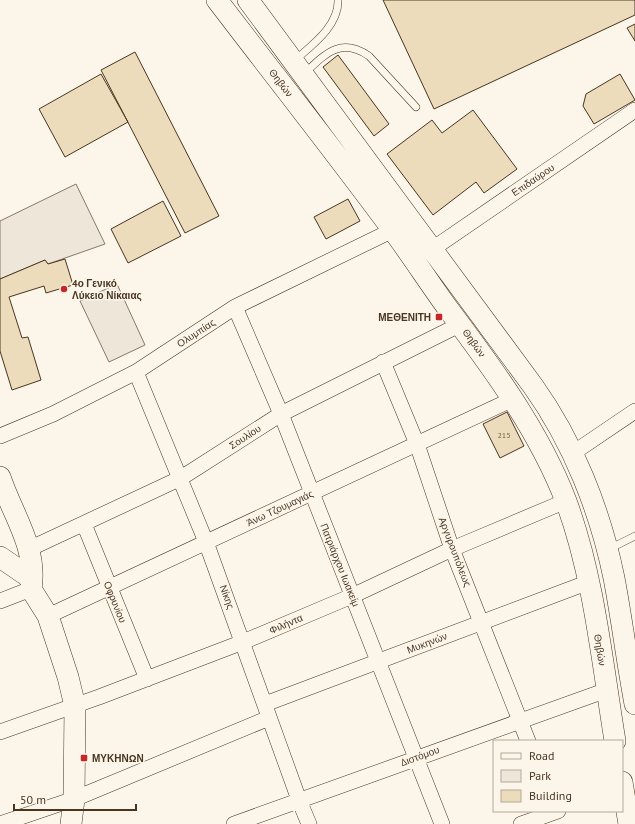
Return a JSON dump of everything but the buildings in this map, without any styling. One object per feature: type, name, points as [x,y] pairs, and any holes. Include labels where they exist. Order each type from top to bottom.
[{"type":"main road","name":"Θηβών","points":[[217,0],[393,230],[460,324],[534,433],[550,464],[566,501],[589,582],[615,740]]},
{"type":"main road","points":[[248,0],[556,420],[573,453],[588,492],[607,550],[614,578],[635,704]]},
{"type":"main road","points":[[0,512],[4,502],[2,484]]},
{"type":"main road","points":[[2,484],[29,549],[32,584],[48,616],[68,677],[75,706],[74,799],[71,824]]},
{"type":"main road","points":[[0,557],[32,584]]},
{"type":"main road","points":[[623,792],[629,824]]},
{"type":"street","name":"Επιδαύρου","points":[[431,250],[635,110]]},
{"type":"street","name":"Ολυμπίας","points":[[0,436],[53,414],[136,372],[235,308],[393,230]]},
{"type":"street","name":"Πατριάρχου Ιωακείμ","points":[[235,308],[281,414],[417,757],[442,824]]},
{"type":"street","name":"Σουλίου","points":[[29,549],[182,478],[281,414],[460,324]]},
{"type":"street","name":"Αργυρουπόλεως","points":[[383,362],[417,444],[452,549],[528,740]]},
{"type":"street","name":"Νίκης","points":[[136,372],[182,478],[309,824]]},
{"type":"street","name":"Άνω Τζουμαγιάς","points":[[48,616],[512,399]]},
{"type":"street","points":[[573,453],[635,412]]},
{"type":"street","name":"Φιλήντα","points":[[0,732],[75,706],[243,642],[352,596],[452,549],[566,501]]},
{"type":"street","name":"Οφρυνίου","points":[[84,524],[147,679]]},
{"type":"street","name":"Μυκηνών","points":[[0,824],[74,799],[379,661],[589,582]]},
{"type":"street","points":[[0,601],[32,584]]},
{"type":"street","name":"Διστόμου","points":[[234,824],[607,690]]},
{"type":"street","points":[[521,824],[553,812]]},
{"type":"lane","points":[[298,69],[329,27],[335,16],[338,0]]},
{"type":"lane","points":[[298,69],[339,47],[350,47],[360,50],[369,56],[416,107]]},
{"type":"lane","points":[[607,550],[635,536]]},
{"type":"green space","points":[[76,184],[105,244],[48,264],[45,260],[0,279],[0,221]]},
{"type":"green space","points":[[117,284],[145,345],[109,362],[80,301]]},
{"type":"place","name":"4ο Γενικό Λύκειο Νίκαιας","points":[[64,289]]},
{"type":"place","name":"ΜΕΘΕΝΙΤΗ","points":[[439,317]]},
{"type":"place","name":"ΜΥΚΗΝΩΝ","points":[[84,758]]}]
